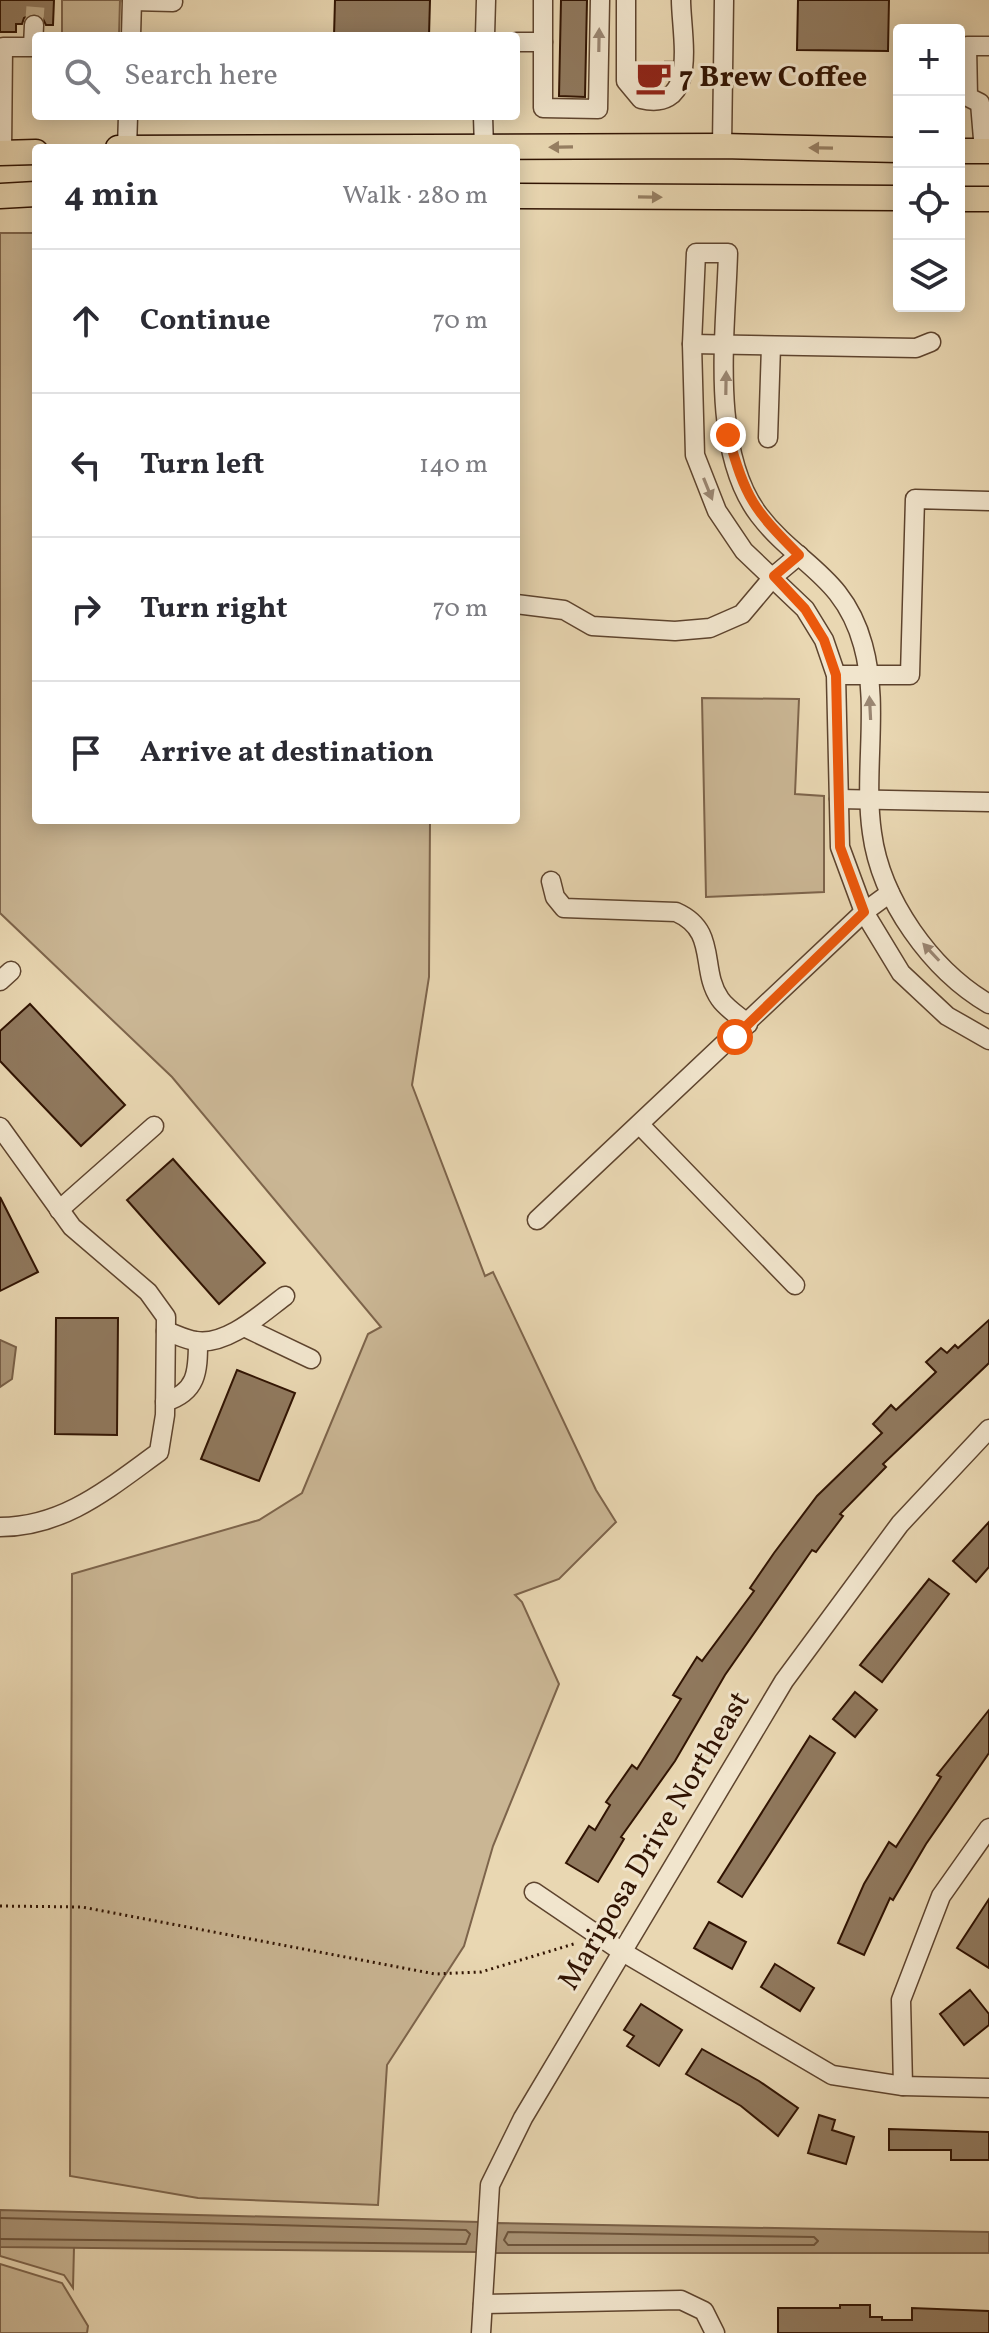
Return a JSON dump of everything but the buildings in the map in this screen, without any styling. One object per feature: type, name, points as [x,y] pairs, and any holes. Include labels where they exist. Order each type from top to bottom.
[{"type":"main road","points":[[520,148],[722,146],[893,150]]},
{"type":"main road","points":[[965,151],[987,151]]},
{"type":"main road","points":[[1,153],[32,152]]},
{"type":"main road","points":[[0,196],[32,194]]},
{"type":"main road","points":[[520,196],[893,198]]},
{"type":"main road","points":[[965,199],[989,199]]},
{"type":"street","points":[[485,32],[486,0]]},
{"type":"street","points":[[543,0],[543,108],[598,109],[600,0]]},
{"type":"street","points":[[626,0],[626,81],[641,99],[659,101],[679,88],[684,71],[681,0]]},
{"type":"street","points":[[637,0],[638,85],[650,92],[665,90],[673,67],[673,48],[681,35]]},
{"type":"street","points":[[722,146],[724,0]]},
{"type":"street","points":[[131,32],[132,1],[173,2]]},
{"type":"street","points":[[34,25],[34,32]]},
{"type":"street","points":[[520,42],[543,42]]},
{"type":"street","points":[[987,151],[984,103],[968,97],[967,46],[989,46]]},
{"type":"street","points":[[1,153],[2,47],[32,47]]},
{"type":"street","points":[[127,144],[128,120]]},
{"type":"street","points":[[483,120],[484,144]]},
{"type":"street","points":[[989,1004],[947,970],[915,935],[890,893],[872,834],[869,675],[852,614],[830,581],[758,514],[740,480],[728,435],[728,253],[696,253],[692,344],[695,455],[717,511],[744,551],[774,576],[805,609],[824,640],[836,675],[840,847],[864,912],[901,973],[947,1016],[989,1040]]},
{"type":"street","points":[[692,344],[916,348],[931,342]]},
{"type":"street","points":[[768,438],[771,346]]},
{"type":"street","points":[[836,675],[910,675],[915,499],[989,501]]},
{"type":"street","points":[[520,604],[564,610],[592,626],[675,631],[710,628],[742,614],[774,576],[799,555]]},
{"type":"street","points":[[839,799],[989,802]]},
{"type":"street","points":[[551,881],[555,897],[564,908],[676,912],[689,918],[703,936],[719,998],[748,1024]]},
{"type":"street","points":[[537,1220],[864,912],[890,893]]},
{"type":"street","points":[[640,1125],[795,1285]]},
{"type":"street","points":[[59,1210],[154,1126]]},
{"type":"street","points":[[0,1127],[72,1227],[148,1292],[166,1317],[165,1402],[159,1452],[77,1510],[28,1527],[0,1527]]},
{"type":"street","points":[[166,1331],[198,1342],[244,1327],[285,1296]]},
{"type":"street","points":[[244,1327],[311,1359]]},
{"type":"street","points":[[165,1402],[188,1392],[194,1383],[198,1367],[198,1342]]},
{"type":"street","name":"Mariposa Drive Northeast","points":[[481,2333],[490,2185],[523,2118],[784,1681],[900,1524],[989,1429]]},
{"type":"street","points":[[903,2086],[901,2000],[941,1896],[989,1828]]},
{"type":"street","points":[[534,1892],[621,1951],[832,2075],[903,2086],[989,2088]]},
{"type":"street","points":[[483,2304],[681,2300],[704,2311],[715,2333]]},
{"type":"path","points":[[0,1906],[82,1907],[435,1974],[481,1972],[572,1943],[584,1945]]},
{"type":"shaded area","points":[[62,0],[120,0],[119,32],[62,32]]},
{"type":"shaded area","points":[[0,233],[32,233],[32,824],[430,824],[429,977],[412,1085],[485,1276],[493,1272],[596,1490],[616,1522],[559,1579],[515,1595],[522,1602],[559,1684],[493,1846],[464,1946],[387,2065],[378,2205],[198,2198],[70,2176],[72,1574],[259,1520],[302,1493],[368,1334],[381,1327],[172,1077],[0,913]]},
{"type":"shaded area","points":[[702,698],[799,699],[795,794],[824,796],[824,892],[706,897]]},
{"type":"shaded area","points":[[0,2247],[74,2247],[73,2288],[64,2275],[0,2256]]},
{"type":"shaded area","points":[[0,2264],[62,2283],[88,2326],[87,2333],[0,2333]]},
{"type":"water","points":[[0,1340],[16,1347],[12,1379],[0,1387]]},
{"type":"water","points":[[0,2210],[479,2222],[477,2252],[0,2247]]},
{"type":"water","points":[[497,2223],[989,2232],[989,2253],[495,2253]]},
{"type":"tunnel","points":[[34,25],[36,0]]},
{"type":"tunnel","points":[[673,60],[673,73]]},
{"type":"place","name":"7 Brew Coffee","points":[[653,78]]},
{"type":"route","points":[[728,435],[740,480],[758,514],[799,555],[774,576],[805,609],[824,640],[836,675],[840,847],[864,912],[735,1037]]}]
